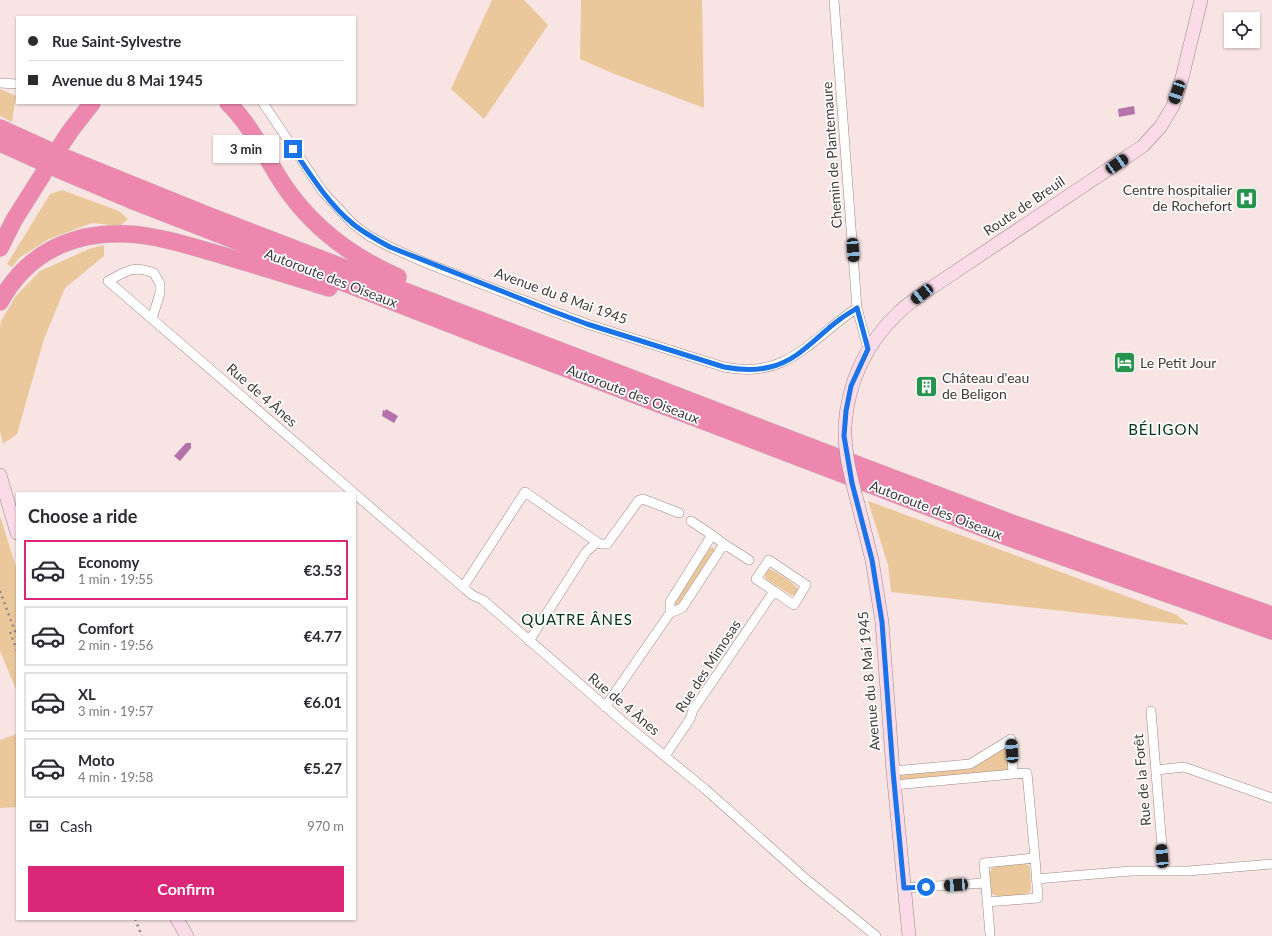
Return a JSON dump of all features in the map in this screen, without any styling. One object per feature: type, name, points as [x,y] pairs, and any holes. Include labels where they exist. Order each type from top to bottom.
[{"type":"highway","points":[[61,145],[91,104]]},
{"type":"highway","points":[[229,104],[246,123],[284,185],[314,222],[330,236],[353,253],[384,271],[488,316],[564,352]]},
{"type":"highway","name":"Autoroute des Oiseaux","points":[[0,128],[66,158],[172,201],[564,352],[1009,522],[1272,615]]},
{"type":"highway","name":"Autoroute des Oiseaux","points":[[0,143],[131,200],[1007,538],[1272,630]]},
{"type":"highway","points":[[0,248],[14,220],[43,174]]},
{"type":"highway","points":[[0,302],[20,274],[51,249],[81,238],[95,235],[130,234],[162,240],[245,262],[420,320],[499,343]]},
{"type":"street","name":"Chemin de Plantemaure","points":[[834,0],[857,308]]},
{"type":"street","name":"Route de Breuil","points":[[845,426],[846,411],[851,386],[868,349],[883,328],[899,312],[922,294],[1143,146],[1161,126],[1173,106],[1182,78],[1201,0]]},
{"type":"street","points":[[0,83],[16,84]]},
{"type":"street","name":"Avenue du 8 Mai 1945","points":[[264,104],[323,192],[353,224],[370,236],[390,247],[426,263],[587,324],[724,367],[740,370],[755,370],[772,367],[788,360],[804,350],[839,320],[857,308]]},
{"type":"street","name":"Rue de 4 Ânes","points":[[152,319],[160,293],[160,284],[154,273],[142,269],[131,269],[108,281],[152,319],[354,492]]},
{"type":"street","points":[[857,308],[868,349]]},
{"type":"street","name":"Avenue du 8 Mai 1945","points":[[845,426],[844,436],[848,464],[872,560],[882,622],[894,785],[909,936]]},
{"type":"street","points":[[0,476],[16,530]]},
{"type":"street","points":[[463,587],[525,492],[601,544],[607,544],[639,500],[643,499],[679,513]]},
{"type":"street","name":"Rue de 4 Ânes","points":[[356,494],[472,595],[483,600],[605,707],[665,756],[806,879],[876,936]]},
{"type":"street","points":[[691,521],[749,560]]},
{"type":"street","points":[[670,613],[670,602],[712,535]]},
{"type":"street","points":[[529,641],[586,552],[597,542]]},
{"type":"street","points":[[605,707],[670,613],[682,608],[724,544]]},
{"type":"street","points":[[769,560],[806,585],[794,605],[774,591],[756,579],[769,560]]},
{"type":"street","name":"Rue des Mimosas","points":[[665,756],[690,719],[693,710],[774,591]]},
{"type":"street","name":"Rue de la Forêt","points":[[1151,711],[1164,871]]},
{"type":"street","points":[[893,771],[970,764],[1011,739],[1013,774]]},
{"type":"street","points":[[1156,770],[1184,767],[1272,798]]},
{"type":"street","points":[[894,785],[1027,773],[1038,898],[987,902]]},
{"type":"street","points":[[990,934],[984,863],[1035,858]]},
{"type":"street","points":[[1036,879],[1131,871],[1188,870],[1272,864]]},
{"type":"street","points":[[904,888],[985,882]]},
{"type":"street","points":[[177,920],[187,936]]},
{"type":"shaded area","points":[[492,0],[524,0],[548,25],[484,119],[451,89]]},
{"type":"shaded area","points":[[581,0],[702,0],[704,108],[612,73],[580,59]]},
{"type":"shaded area","points":[[0,89],[16,96],[12,122],[0,116]]},
{"type":"shaded area","points":[[1134,106],[1135,114],[1119,117],[1118,109]]},
{"type":"shaded area","points":[[62,190],[119,211],[128,219],[120,226],[92,223],[49,239],[19,258],[12,267],[7,264],[50,194]]},
{"type":"shaded area","points":[[104,245],[104,256],[65,288],[44,339],[17,434],[3,444],[0,431],[1,321],[16,296],[40,271],[89,249]]},
{"type":"shaded area","points":[[386,409],[398,416],[394,423],[382,416],[383,410],[385,411]]},
{"type":"shaded area","points":[[186,443],[191,443],[191,448],[180,461],[174,456]]},
{"type":"shaded area","points":[[868,501],[1177,615],[1189,625],[891,592],[888,565]]},
{"type":"shaded area","points":[[0,516],[16,567],[16,690],[0,651]]},
{"type":"shaded area","points":[[713,547],[715,551],[679,603],[674,605],[674,601],[710,548]]},
{"type":"shaded area","points":[[769,569],[793,584],[798,589],[797,594],[791,595],[766,579],[764,574]]},
{"type":"shaded area","points":[[16,734],[16,807],[0,808],[0,740]]},
{"type":"shaded area","points":[[1011,739],[1013,774],[894,785],[893,771],[970,764]]},
{"type":"shaded area","points":[[1025,864],[1030,868],[1031,890],[1028,893],[1024,895],[1006,897],[991,893],[989,878],[992,868],[995,866]]},
{"type":"railway","points":[[0,591],[16,634]]},
{"type":"railway","points":[[10,632],[16,648]]},
{"type":"railway","points":[[135,920],[142,936]]},
{"type":"place","name":"Centre hospitalier de Rochefort","points":[[1247,198]]},
{"type":"place","name":"Le Petit Jour","points":[[1124,363]]},
{"type":"place","name":"Château d'eau de Beligon","points":[[926,386]]},
{"type":"district","name":"BÉLIGON","points":[[1164,430]]},
{"type":"district","name":"QUATRE ÂNES","points":[[577,620]]},
{"type":"route","points":[[293,149],[323,192],[338,209],[353,224],[370,236],[390,247],[426,263],[587,324],[724,367],[740,370],[755,370],[772,367],[788,360],[804,350],[839,320],[857,308],[868,349],[851,386],[846,411],[844,436],[852,483],[872,560],[882,622],[893,771],[904,888],[926,887]]}]
